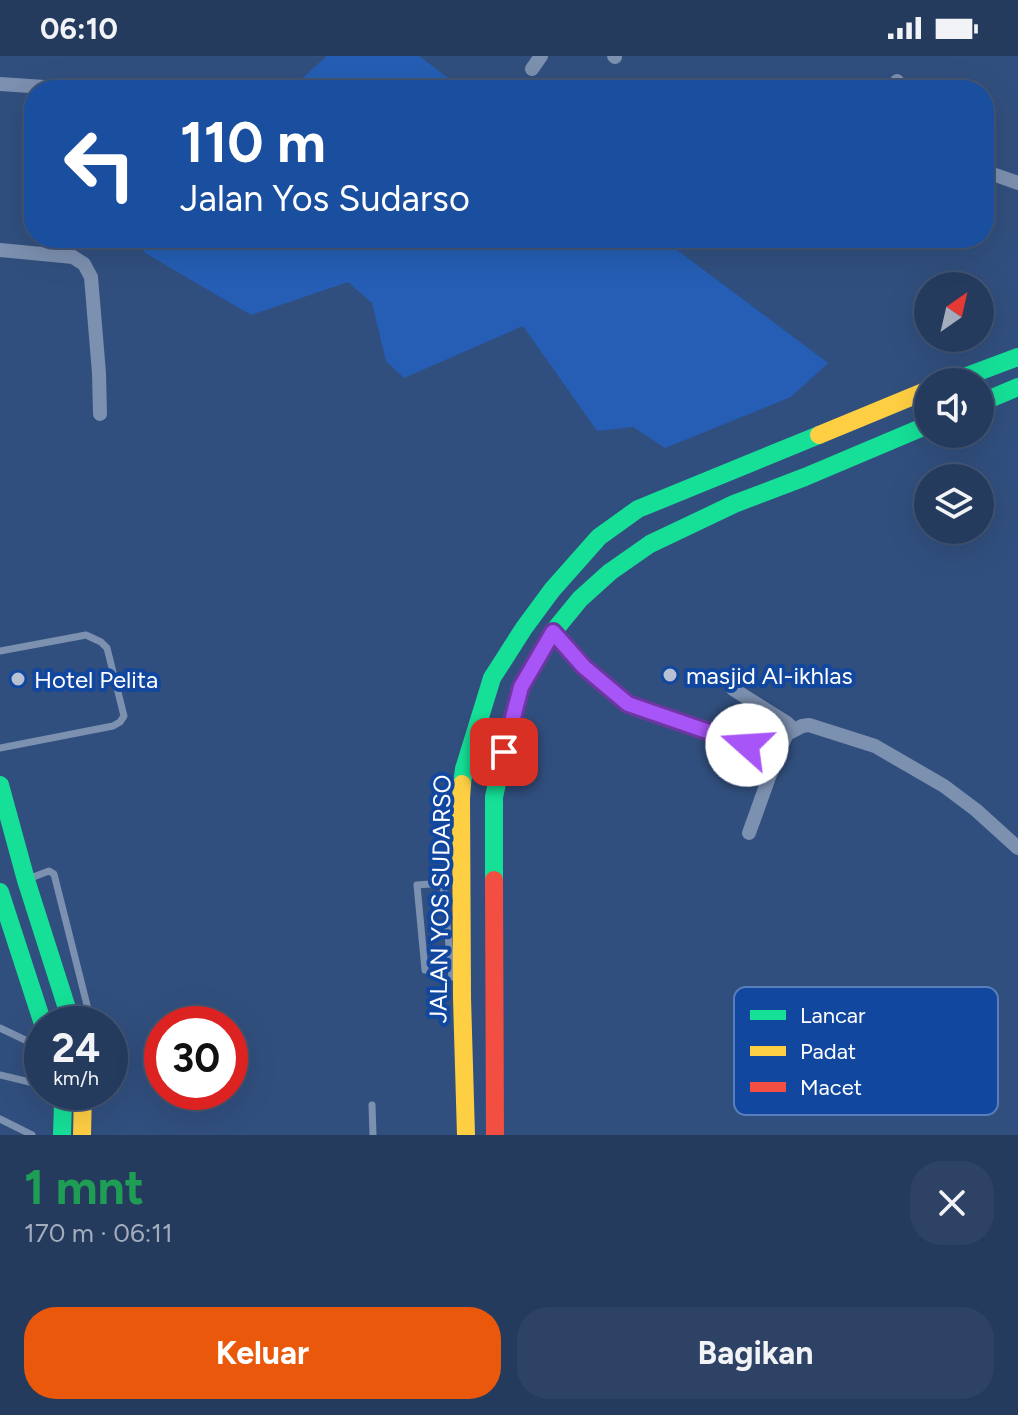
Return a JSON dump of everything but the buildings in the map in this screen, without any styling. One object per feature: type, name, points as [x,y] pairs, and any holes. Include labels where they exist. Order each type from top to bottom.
[{"type":"main road","points":[[989,368],[1018,357]]},
{"type":"main road","points":[[994,397],[1018,387]]},
{"type":"main road","name":"JALAN YOS SUDARSO","points":[[466,1135],[456,993],[461,798],[464,769],[492,678],[552,590],[599,537],[638,509],[914,401]]},
{"type":"main road","points":[[495,1135],[494,797],[521,687],[553,632],[580,599],[610,572],[650,544],[734,504],[914,431]]},
{"type":"main road","points":[[1,792],[50,955],[74,1006]]},
{"type":"main road","points":[[1,899],[37,1006]]},
{"type":"main road","points":[[62,1135],[63,1110]]},
{"type":"main road","points":[[82,1135],[83,1110]]},
{"type":"street","points":[[0,84],[24,86]]},
{"type":"street","points":[[994,175],[1018,183]]},
{"type":"street","points":[[0,250],[73,257],[84,264],[91,277],[100,414]]},
{"type":"street","points":[[553,632],[584,667],[628,704],[777,755]]},
{"type":"street","points":[[733,689],[794,730]]},
{"type":"street","points":[[749,833],[787,734],[809,725],[875,746],[944,786],[1018,848]]},
{"type":"lane","points":[[0,651],[86,635],[101,642],[107,648],[124,716],[113,726],[0,748]]},
{"type":"lane","points":[[26,880],[49,871],[54,874],[73,950],[80,1006]]},
{"type":"lane","points":[[425,970],[417,885],[443,883],[456,993]]},
{"type":"lane","points":[[50,955],[73,950]]},
{"type":"lane","points":[[0,1028],[24,1039]]},
{"type":"lane","points":[[0,1075],[24,1081]]},
{"type":"lane","points":[[372,1105],[373,1135]]},
{"type":"lane","points":[[0,1119],[32,1135]]},
{"type":"shaded area","points":[[327,56],[419,56],[451,80],[300,80]]},
{"type":"shaded area","points":[[142,248],[674,248],[828,363],[791,397],[665,448],[633,427],[597,431],[523,326],[404,378],[386,361],[372,303],[348,282],[251,315],[145,253]]},
{"type":"traffic: fast","points":[[989,368],[1018,357]]},
{"type":"traffic: fast","points":[[994,397],[1018,387]]},
{"type":"traffic: fast","points":[[494,880],[494,797],[521,687],[553,632],[580,599],[610,572],[650,544],[734,504],[914,431]]},
{"type":"traffic: fast","points":[[462,784],[492,678],[552,590],[599,537],[638,509],[819,435]]},
{"type":"traffic: fast","points":[[0,785],[66,1006]]},
{"type":"traffic: fast","points":[[0,892],[37,1006]]},
{"type":"traffic: fast","points":[[62,1135],[63,1110]]},
{"type":"traffic: slow","points":[[819,435],[914,396]]},
{"type":"traffic: slow","points":[[462,784],[462,998],[466,1135]]},
{"type":"traffic: slow","points":[[82,1135],[83,1110]]},
{"type":"traffic: jam","points":[[494,880],[495,1135]]},
{"type":"place","name":"masjid Al-ikhlas","points":[[670,675]]},
{"type":"place","name":"Hotel Pelita","points":[[18,679]]},
{"type":"route","points":[[504,752],[521,687],[553,632],[584,667],[628,704],[747,745]]}]
